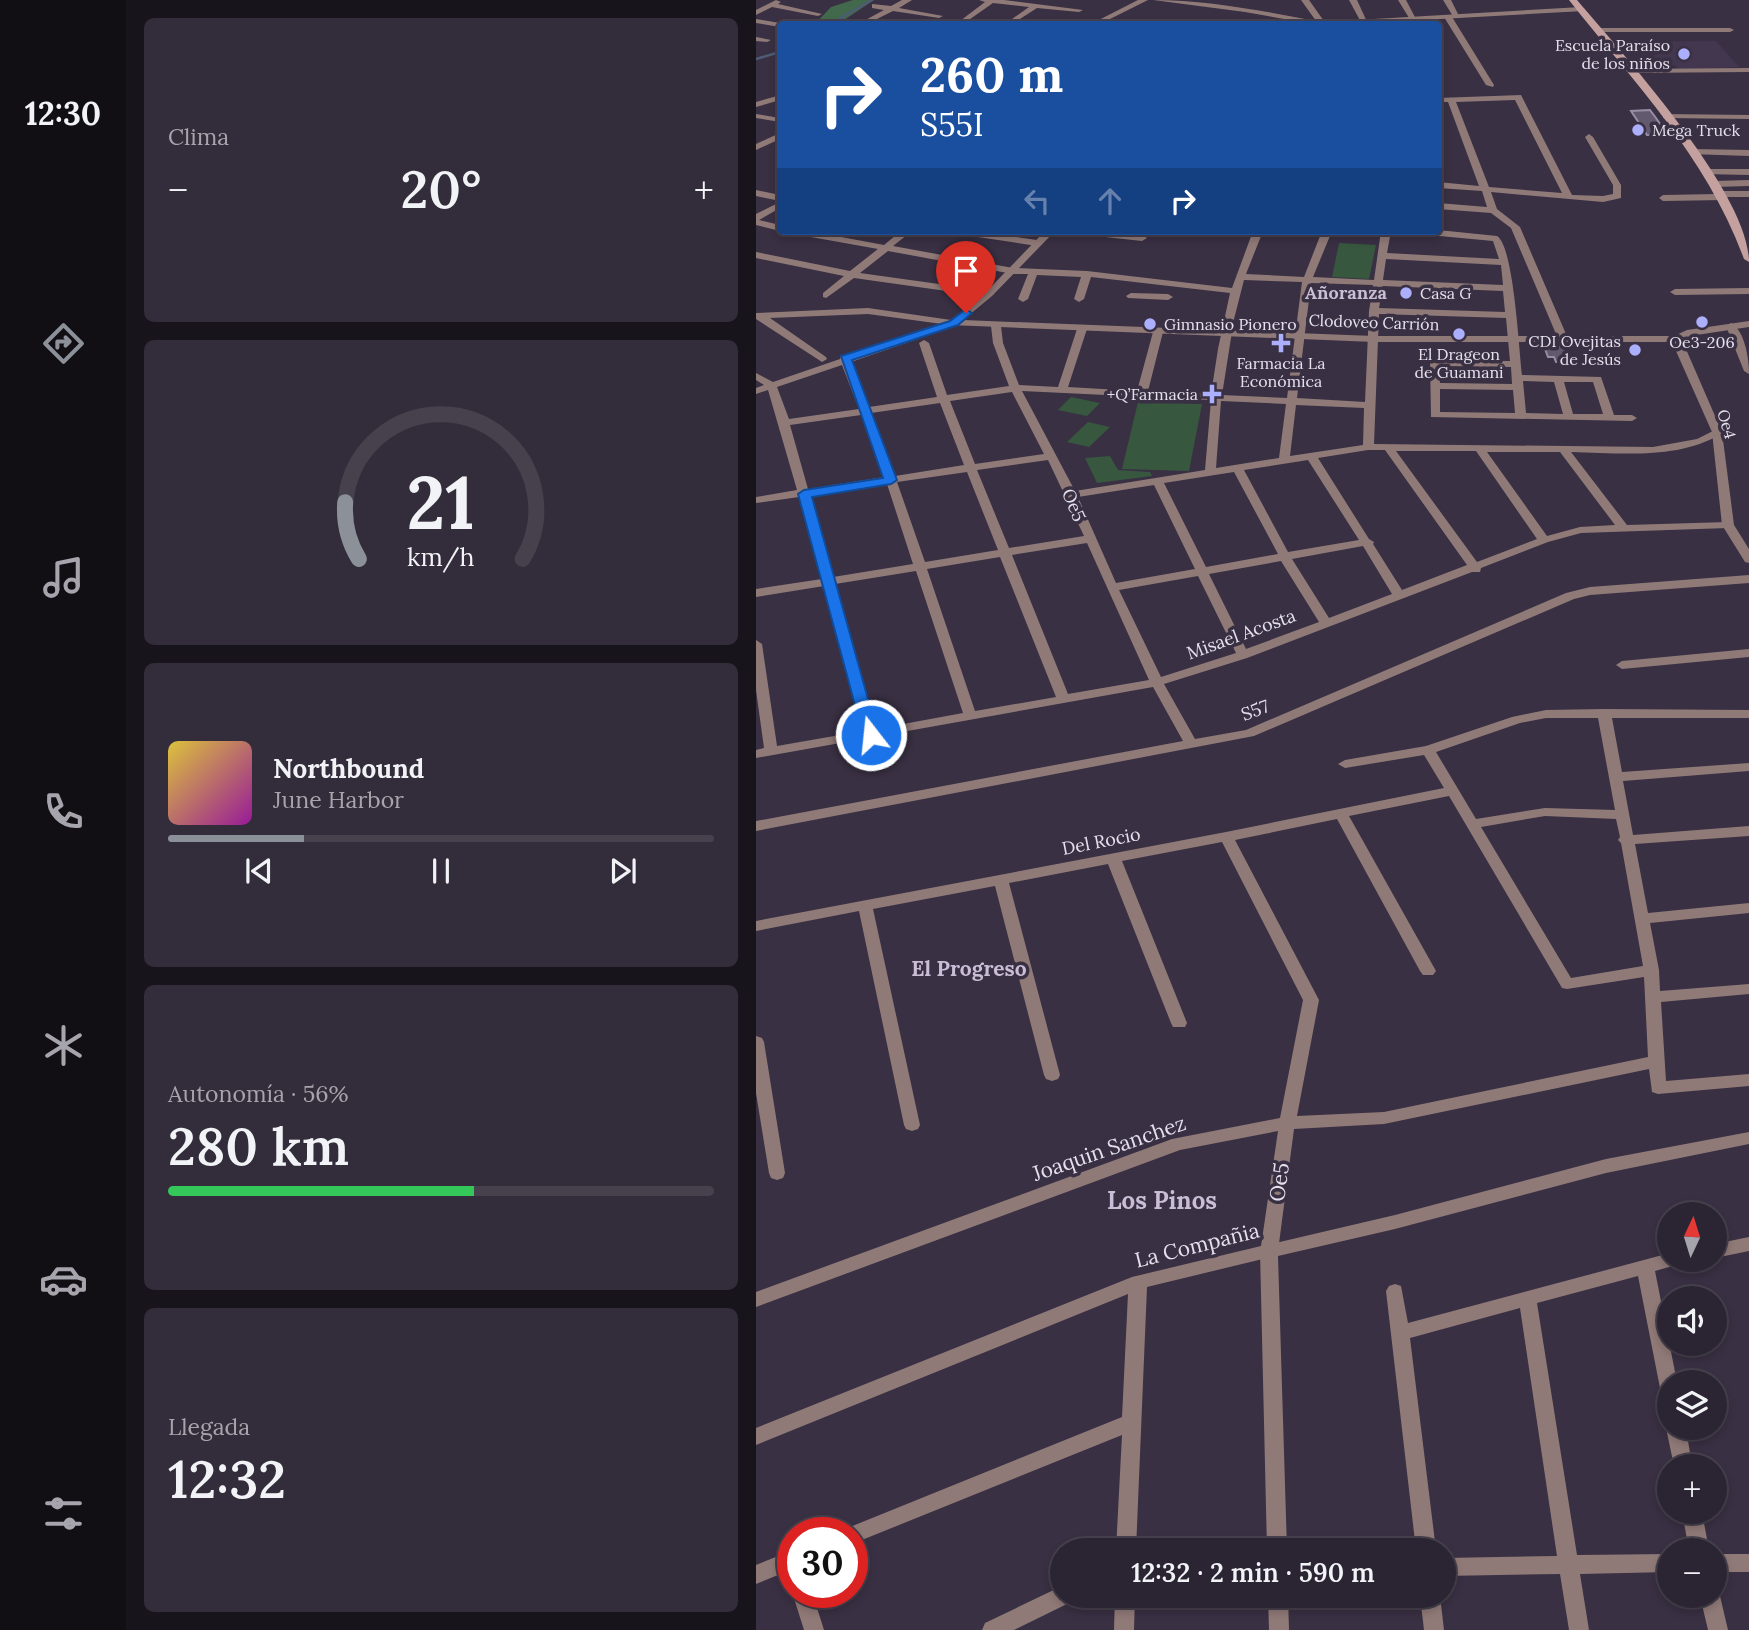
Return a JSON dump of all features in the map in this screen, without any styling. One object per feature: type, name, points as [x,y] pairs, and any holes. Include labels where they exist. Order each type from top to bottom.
[{"type":"main road","points":[[1573,0],[1666,116],[1722,195],[1749,259]]},
{"type":"street","points":[[756,13],[781,0]]},
{"type":"street","points":[[868,21],[908,0]]},
{"type":"street","points":[[963,21],[989,0],[1037,3],[1079,10]]},
{"type":"street","points":[[1101,21],[1144,0]]},
{"type":"street","points":[[1157,0],[1306,21]]},
{"type":"street","points":[[1305,0],[1319,21]]},
{"type":"street","points":[[1353,0],[1364,21]]},
{"type":"street","points":[[1402,0],[1414,19]]},
{"type":"street","points":[[1447,0],[1452,16],[1490,85]]},
{"type":"street","points":[[1012,21],[1037,3]]},
{"type":"street","points":[[771,5],[818,14]]},
{"type":"street","points":[[875,6],[939,16]]},
{"type":"street","points":[[1402,21],[1581,9]]},
{"type":"street","points":[[1264,21],[1275,15]]},
{"type":"street","points":[[756,21],[777,24]]},
{"type":"street","points":[[1598,30],[1730,30]]},
{"type":"street","points":[[756,38],[767,40]]},
{"type":"street","points":[[1630,71],[1749,70]]},
{"type":"street","points":[[1442,100],[1518,97],[1567,196]]},
{"type":"street","points":[[756,105],[777,99]]},
{"type":"street","points":[[1451,99],[1493,210],[1515,227],[1564,341]]},
{"type":"street","points":[[756,116],[777,120]]},
{"type":"street","points":[[1666,116],[1749,117]]},
{"type":"street","points":[[756,148],[777,138]]},
{"type":"street","points":[[1442,185],[1602,199],[1618,196],[1617,185],[1589,138]]},
{"type":"street","points":[[1692,152],[1749,153]]},
{"type":"street","points":[[1706,172],[1749,172]]},
{"type":"street","points":[[1714,184],[1749,183]]},
{"type":"street","points":[[756,193],[777,197]]},
{"type":"street","points":[[1662,198],[1749,194]]},
{"type":"street","points":[[1442,206],[1493,210]]},
{"type":"street","points":[[756,220],[777,207]]},
{"type":"street","points":[[756,220],[777,227]]},
{"type":"street","points":[[1442,233],[1497,239],[1505,262],[1508,315],[1521,416]]},
{"type":"street","points":[[814,235],[1013,271],[1087,274],[1234,291]]},
{"type":"street","points":[[826,295],[901,235]]},
{"type":"street","points":[[984,235],[1037,243]]},
{"type":"street","points":[[756,391],[845,358],[954,323],[1013,271],[1045,235]]},
{"type":"street","points":[[1120,235],[1142,238]]},
{"type":"street","points":[[1210,473],[1214,397],[1234,291],[1256,235]]},
{"type":"street","points":[[1284,461],[1295,400],[1299,336],[1307,280],[1324,235]]},
{"type":"street","points":[[1368,447],[1374,311],[1385,235]]},
{"type":"street","points":[[756,255],[853,275],[987,295]]},
{"type":"street","points":[[1382,256],[1505,262]]},
{"type":"street","points":[[1023,299],[1034,271]]},
{"type":"street","points":[[1079,299],[1087,274]]},
{"type":"street","points":[[1240,276],[1506,288]]},
{"type":"street","points":[[1167,311],[1169,283]]},
{"type":"street","points":[[1675,292],[1749,291]]},
{"type":"street","name":"Oe5","points":[[987,295],[984,311],[996,326],[998,341],[1018,388],[1071,495],[1088,539],[1114,587],[1154,683],[1192,745]]},
{"type":"street","points":[[1131,296],[1168,297]]},
{"type":"street","points":[[1374,311],[1508,315]]},
{"type":"street","points":[[757,312],[822,359]]},
{"type":"street","name":"Clodoveo Carrión","points":[[757,312],[868,312],[996,326],[1512,341],[1676,339],[1687,333],[1749,324]]},
{"type":"street","points":[[1731,326],[1749,371]]},
{"type":"street","points":[[1062,389],[1082,329]]},
{"type":"street","points":[[1142,393],[1158,332]]},
{"type":"street","name":"Oe4","points":[[1676,339],[1717,432],[1728,525],[1749,559]]},
{"type":"street","points":[[924,343],[943,398],[1007,552],[1063,699]]},
{"type":"street","points":[[845,358],[891,480],[971,717]]},
{"type":"street","points":[[1516,363],[1436,363],[1435,415],[1632,418]]},
{"type":"street","points":[[756,376],[771,385],[871,735]]},
{"type":"street","points":[[1436,386],[1558,378],[1597,379],[1609,417]]},
{"type":"street","points":[[1558,378],[1569,417]]},
{"type":"street","points":[[783,423],[1018,388],[1369,405]]},
{"type":"street","points":[[1071,495],[1368,447],[1653,450],[1700,442],[1717,432]]},
{"type":"street","points":[[1388,447],[1476,569]]},
{"type":"street","points":[[1479,448],[1544,540]]},
{"type":"street","points":[[1563,449],[1623,528]]},
{"type":"street","points":[[756,500],[1050,456]]},
{"type":"street","points":[[1312,457],[1399,595]]},
{"type":"street","points":[[1238,469],[1286,559],[1325,622]]},
{"type":"street","points":[[1158,482],[1243,655]]},
{"type":"street","name":"Misael Acosta","points":[[756,754],[1154,683],[1243,655],[1325,622],[1476,569],[1544,540],[1580,530],[1728,525]]},
{"type":"street","points":[[756,593],[919,569],[1088,539]]},
{"type":"street","points":[[1114,587],[1286,559],[1368,542]]},
{"type":"street","name":"S57","points":[[756,826],[1249,733],[1570,596],[1749,579]]},
{"type":"street","points":[[756,644],[771,751]]},
{"type":"street","points":[[1622,665],[1749,653]]},
{"type":"street","points":[[1604,713],[1625,840],[1651,970],[1658,1088],[1749,1080]]},
{"type":"street","points":[[1345,764],[1427,750],[1546,714],[1749,714]]},
{"type":"street","points":[[1427,750],[1567,984],[1651,970]]},
{"type":"street","points":[[1616,777],[1749,768]]},
{"type":"street","name":"Del Rocio","points":[[756,926],[1226,837],[1452,791]]},
{"type":"street","points":[[1472,824],[1545,812],[1621,815]]},
{"type":"street","points":[[1341,814],[1428,971]]},
{"type":"street","points":[[1625,840],[1749,831]]},
{"type":"street","name":"Oe5","points":[[1226,837],[1311,1000],[1287,1123],[1269,1251],[1277,1538]]},
{"type":"street","points":[[1112,858],[1179,1023]]},
{"type":"street","points":[[1002,879],[1052,1075]]},
{"type":"street","points":[[865,905],[912,1125]]},
{"type":"street","points":[[1641,919],[1749,908]]},
{"type":"street","points":[[1653,997],[1749,989]]},
{"type":"street","points":[[756,1042],[777,1173]]},
{"type":"street","name":"Joaquin Sanchez","points":[[756,1300],[1178,1144],[1287,1123],[1384,1118],[1655,1062]]},
{"type":"street","name":"La Compañia","points":[[756,1437],[1138,1282],[1395,1222],[1606,1166],[1749,1138]]},
{"type":"street","points":[[1727,1249],[1749,1244]]},
{"type":"street","points":[[1400,1333],[1657,1263]]},
{"type":"street","points":[[1645,1265],[1665,1370]]},
{"type":"street","points":[[1127,1538],[1138,1282]]},
{"type":"street","points":[[1395,1291],[1425,1538]]},
{"type":"street","points":[[1527,1297],[1579,1630]]},
{"type":"street","points":[[868,1529],[1132,1422]]},
{"type":"street","points":[[1456,1567],[1657,1563]]},
{"type":"street","points":[[1727,1563],[1749,1563]]},
{"type":"street","points":[[756,1575],[777,1567]]},
{"type":"street","points":[[992,1630],[1050,1602]]},
{"type":"street","points":[[807,1608],[814,1630]]},
{"type":"street","points":[[1124,1630],[1125,1608]]},
{"type":"street","points":[[1278,1608],[1279,1630]]},
{"type":"street","points":[[1431,1608],[1434,1630]]},
{"type":"street","points":[[1713,1608],[1718,1630]]},
{"type":"shaded area","name":"Escuela Paraíso de los niños","points":[[1716,41],[1739,67],[1679,69],[1675,65],[1646,65],[1635,42]]},
{"type":"green space","points":[[853,0],[874,0],[842,21],[818,21],[831,7]]},
{"type":"green space","points":[[1339,243],[1376,245],[1369,279],[1332,277]]},
{"type":"green space","points":[[1071,397],[1100,403],[1087,416],[1058,410]]},
{"type":"green space","points":[[1138,402],[1202,404],[1189,471],[1122,469]]},
{"type":"green space","points":[[1088,422],[1110,427],[1089,447],[1067,442]]},
{"type":"green space","points":[[1110,456],[1118,470],[1150,472],[1152,476],[1097,483],[1085,458]]},
{"type":"building","points":[[1650,110],[1667,134],[1647,135],[1631,111]]},
{"type":"building","points":[[1544,346],[1566,346],[1572,361],[1556,362],[1554,357],[1548,357]]},
{"type":"waterway","points":[[835,21],[872,0]]},
{"type":"waterway","points":[[756,59],[777,53]]},
{"type":"place","name":"Escuela Paraíso de los niños","points":[[1684,54]]},
{"type":"place","name":"Mega Truck","points":[[1638,130]]},
{"type":"place","name":"Casa G","points":[[1406,293]]},
{"type":"place","name":"Oe3-206","points":[[1702,322]]},
{"type":"place","name":"Gimnasio Pionero","points":[[1150,324]]},
{"type":"place","name":"El Drageon de Guamani","points":[[1459,334]]},
{"type":"place","name":"Farmacia La Económica","points":[[1281,343]]},
{"type":"place","name":"CDI Ovejitas de Jesús","points":[[1635,350]]},
{"type":"place","name":"+Q’Farmacia","points":[[1212,394]]},
{"type":"district","name":"Añoranza","points":[[1346,292]]},
{"type":"district","name":"El Progreso","points":[[969,968]]},
{"type":"district","name":"Los Pinos","points":[[1162,1200]]},
{"type":"route","points":[[871,735],[804,494],[891,480],[845,358],[954,323],[966,313]]}]
